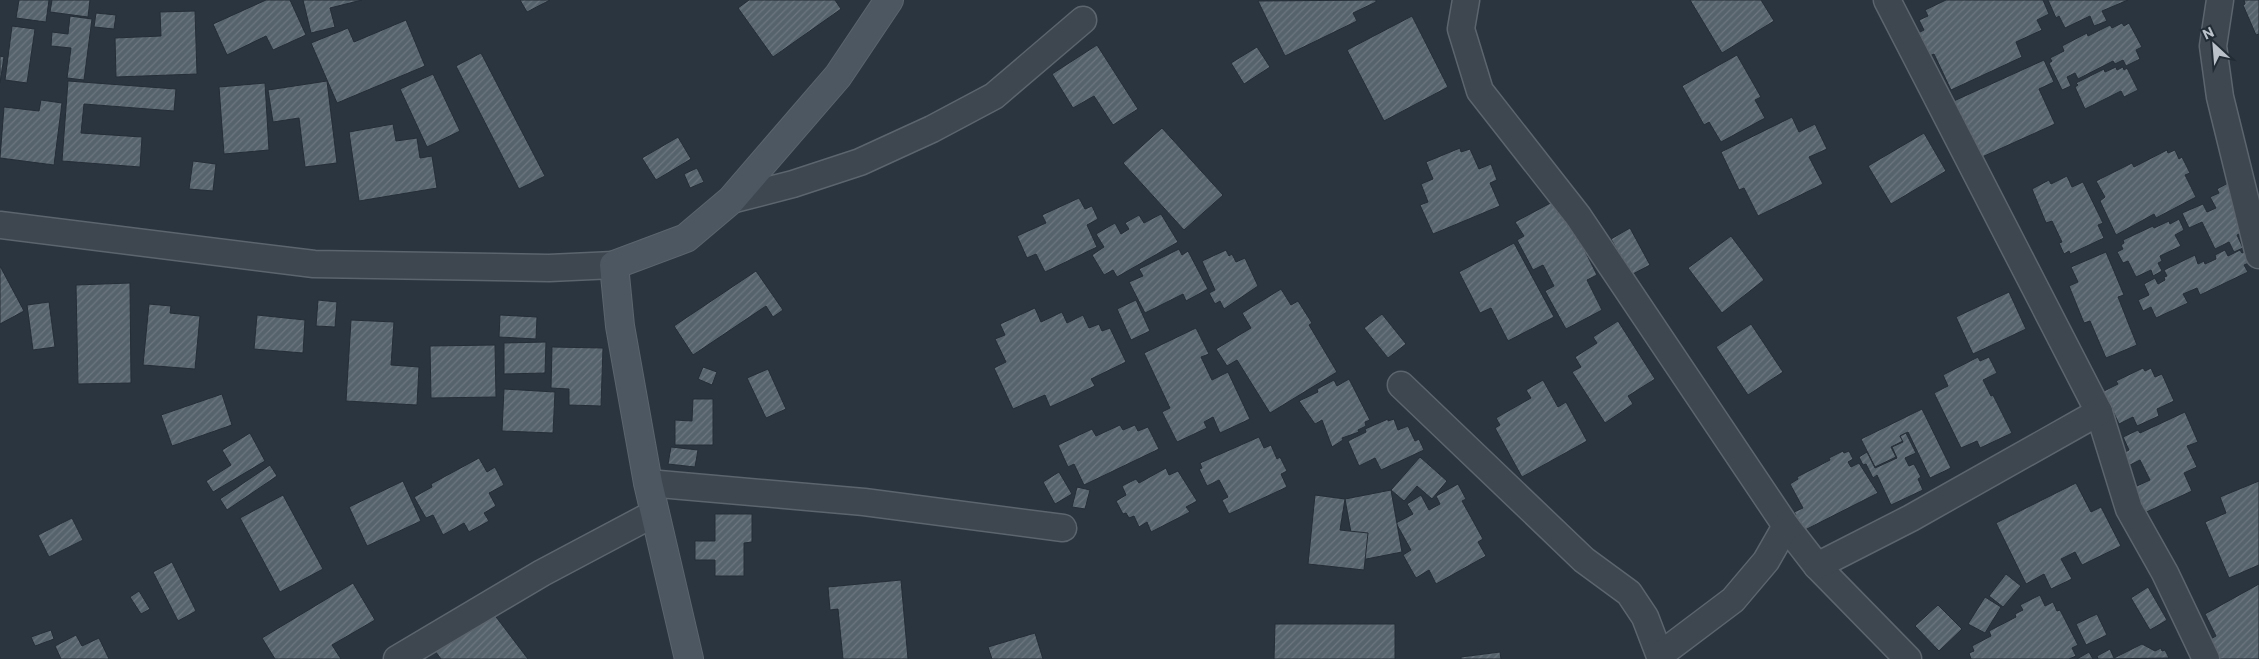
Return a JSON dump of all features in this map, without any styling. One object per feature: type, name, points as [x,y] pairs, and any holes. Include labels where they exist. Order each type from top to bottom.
[{"type":"street","points":[[0,225],[314,264],[549,268],[614,265],[686,238],[731,200],[838,76],[889,0]]},
{"type":"street","points":[[1466,0],[1461,29],[1480,91],[1578,216],[1786,526],[1817,566],[1908,659]]},
{"type":"street","points":[[1887,0],[2099,412],[2130,508],[2165,574],[2206,659]]},
{"type":"street","points":[[2220,0],[2213,46],[2220,97],[2259,255]]},
{"type":"street","points":[[731,200],[793,184],[860,162],[932,129],[994,96],[1083,20]]},
{"type":"street","points":[[614,265],[620,326],[648,483],[690,659]]},
{"type":"street","points":[[1401,385],[1584,560],[1629,593],[1644,617],[1661,657],[1733,600],[1766,561],[1786,526]]},
{"type":"street","points":[[1817,566],[1911,518],[2099,412]]},
{"type":"street","points":[[648,483],[864,502],[1063,528]]},
{"type":"street","points":[[397,659],[542,574],[655,513]]},
{"type":"building","points":[[19,0],[49,0],[46,22],[16,18]]},
{"type":"building","points":[[52,0],[90,0],[88,17],[50,12]]},
{"type":"building","points":[[266,0],[290,0],[306,35],[273,50],[266,36],[227,55],[213,24]]},
{"type":"building","points":[[303,0],[362,0],[330,8],[335,27],[311,33]]},
{"type":"building","points":[[520,0],[550,0],[527,12]]},
{"type":"building","points":[[749,0],[835,0],[841,9],[773,57],[738,8]]},
{"type":"building","points":[[1376,0],[1376,2],[1353,13],[1357,21],[1285,56],[1258,1]]},
{"type":"building","points":[[1690,0],[1761,0],[1774,21],[1722,53]]},
{"type":"building","points":[[1946,0],[2043,0],[2049,14],[2037,20],[2042,30],[2016,42],[2022,57],[1951,90],[1934,54],[1927,57],[1916,34],[1924,30],[1919,20],[1928,16],[1925,10]]},
{"type":"building","points":[[2048,0],[2128,0],[2102,11],[2107,21],[2094,26],[2090,16],[2065,28],[2059,16],[2056,18]]},
{"type":"building","points":[[2244,0],[2259,0],[2259,34],[2256,35],[2243,5],[2245,4]]},
{"type":"building","points":[[195,11],[197,74],[116,77],[115,38],[161,36],[160,12]]},
{"type":"building","points":[[96,13],[116,15],[114,29],[94,27]]},
{"type":"building","points":[[70,16],[92,19],[84,80],[67,78],[71,48],[51,46],[52,32],[68,34]]},
{"type":"building","points":[[1412,16],[1448,87],[1384,121],[1347,50]]},
{"type":"building","points":[[406,20],[425,66],[337,103],[311,43],[348,28],[354,42]]},
{"type":"building","points":[[2122,23],[2124,26],[2129,23],[2142,47],[2136,50],[2140,59],[2126,66],[2123,60],[2115,64],[2113,61],[2078,79],[2075,73],[2067,77],[2071,86],[2062,90],[2049,63],[2052,61],[2050,58],[2064,51],[2062,46],[2087,33],[2088,36],[2110,25],[2112,28]]},
{"type":"building","points":[[12,26],[35,29],[27,83],[5,80]]},
{"type":"building","points":[[1097,45],[1138,109],[1113,125],[1094,96],[1073,108],[1052,74]]},
{"type":"building","points":[[1257,47],[1270,67],[1244,84],[1231,63]]},
{"type":"building","points":[[481,53],[545,176],[519,189],[456,66]]},
{"type":"building","points":[[1737,55],[1761,97],[1755,100],[1765,118],[1721,142],[1709,122],[1704,125],[1682,86]]},
{"type":"building","points":[[0,56],[4,57],[0,83]]},
{"type":"building","points":[[2044,60],[2054,82],[2039,89],[2055,124],[1982,157],[1969,131],[1959,136],[1945,105]]},
{"type":"building","points":[[2116,67],[2117,70],[2123,67],[2124,70],[2127,68],[2138,90],[2124,97],[2121,91],[2085,109],[2075,87],[2078,85],[2076,83],[2104,69],[2105,72]]},
{"type":"building","points":[[433,74],[460,131],[427,147],[400,89]]},
{"type":"building","points":[[68,81],[176,89],[174,111],[84,104],[81,133],[142,137],[140,167],[62,161]]},
{"type":"building","points":[[327,81],[337,163],[305,167],[299,118],[273,122],[268,90]]},
{"type":"building","points":[[265,83],[269,150],[224,154],[219,87]]},
{"type":"building","points":[[41,100],[62,103],[54,165],[0,158],[4,107],[39,111]]},
{"type":"building","points":[[1792,117],[1799,132],[1815,124],[1827,149],[1809,157],[1823,184],[1758,216],[1744,188],[1739,190],[1721,152]]},
{"type":"building","points":[[393,124],[396,141],[417,138],[420,158],[432,156],[437,188],[359,201],[349,132]]},
{"type":"building","points":[[1162,128],[1223,195],[1184,230],[1123,163]]},
{"type":"building","points":[[1924,133],[1946,171],[1891,204],[1868,166]]},
{"type":"building","points":[[678,137],[691,159],[656,180],[642,158]]},
{"type":"building","points":[[1460,148],[1461,152],[1470,149],[1479,169],[1491,164],[1497,180],[1490,183],[1500,206],[1433,234],[1420,205],[1428,202],[1421,184],[1433,179],[1426,162]]},
{"type":"building","points":[[2167,150],[2168,153],[2175,150],[2179,159],[2182,157],[2190,173],[2185,175],[2196,197],[2156,218],[2154,214],[2116,235],[2100,201],[2105,197],[2096,181],[2132,163],[2134,167]]},
{"type":"building","points":[[193,161],[216,164],[213,191],[189,189]]},
{"type":"building","points":[[697,168],[704,182],[690,188],[684,174]]},
{"type":"building","points":[[2067,176],[2072,187],[2083,182],[2103,223],[2098,225],[2104,238],[2070,254],[2069,251],[2064,254],[2059,243],[2062,242],[2052,221],[2046,223],[2032,189],[2049,180],[2051,184]]},
{"type":"building","points":[[2228,183],[2245,231],[2237,235],[2243,248],[2234,252],[2229,242],[2215,249],[2202,222],[2189,228],[2182,213],[2203,204],[2207,212],[2216,208],[2210,197],[2219,193],[2217,189]]},
{"type":"building","points":[[1079,198],[1085,209],[1092,206],[1098,219],[1087,225],[1097,247],[1045,272],[1036,254],[1027,258],[1017,236],[1046,223],[1042,215]]},
{"type":"building","points":[[1558,199],[1591,246],[1584,249],[1597,275],[1587,280],[1602,310],[1566,329],[1545,291],[1554,286],[1543,265],[1533,270],[1517,240],[1524,236],[1515,222]]},
{"type":"building","points":[[1161,214],[1178,242],[1117,277],[1113,270],[1104,275],[1092,255],[1104,247],[1096,234],[1115,223],[1121,234],[1129,229],[1125,223],[1139,215],[1144,223]]},
{"type":"building","points":[[2179,219],[2184,230],[2175,235],[2181,246],[2160,256],[2162,261],[2158,263],[2162,271],[2153,276],[2151,270],[2136,277],[2128,261],[2123,263],[2117,252],[2123,249],[2121,245],[2124,243],[2123,240],[2153,226],[2154,228],[2169,221],[2170,224]]},
{"type":"building","points":[[1630,228],[1650,265],[1631,275],[1611,239]]},
{"type":"building","points":[[1731,236],[1764,280],[1722,313],[1688,268]]},
{"type":"building","points":[[1514,243],[1554,317],[1508,341],[1491,308],[1480,313],[1459,272]]},
{"type":"building","points":[[1179,249],[1182,255],[1188,251],[1208,289],[1186,301],[1183,294],[1145,313],[1129,282],[1143,276],[1139,269]]},
{"type":"building","points":[[1226,250],[1229,256],[1232,254],[1236,262],[1245,258],[1258,286],[1224,309],[1220,301],[1215,304],[1209,293],[1215,290],[1202,261]]},
{"type":"building","points":[[2225,250],[2228,256],[2240,250],[2242,253],[2244,252],[2249,263],[2244,265],[2248,272],[2200,295],[2197,288],[2183,294],[2188,303],[2156,318],[2151,307],[2143,311],[2138,300],[2149,295],[2144,284],[2155,278],[2158,284],[2165,280],[2164,277],[2167,276],[2164,270],[2195,255],[2198,264],[2204,261],[2205,264],[2216,259],[2215,255]]},
{"type":"building","points":[[2106,252],[2124,295],[2118,297],[2137,345],[2106,358],[2090,321],[2084,323],[2069,286],[2078,282],[2071,267]]},
{"type":"building","points":[[0,266],[24,311],[0,324]]},
{"type":"building","points":[[756,271],[783,310],[773,317],[766,306],[693,355],[674,326]]},
{"type":"building","points":[[130,283],[131,383],[78,384],[76,285]]},
{"type":"building","points":[[1281,289],[1291,305],[1298,301],[1312,323],[1309,325],[1337,372],[1270,413],[1237,360],[1227,366],[1216,349],[1251,328],[1242,313]]},
{"type":"building","points":[[2009,292],[2026,329],[1973,354],[1956,317]]},
{"type":"building","points":[[318,300],[337,302],[335,327],[316,326]]},
{"type":"building","points":[[1136,300],[1150,331],[1131,340],[1117,309]]},
{"type":"building","points":[[49,302],[55,347],[33,350],[27,305]]},
{"type":"building","points":[[149,304],[171,306],[170,313],[200,316],[195,369],[143,365]]},
{"type":"building","points":[[1035,308],[1041,322],[1062,312],[1067,323],[1083,315],[1089,328],[1099,324],[1102,331],[1110,328],[1126,362],[1091,379],[1095,386],[1050,407],[1045,395],[1013,409],[994,368],[1006,362],[995,339],[1005,335],[1000,324]]},
{"type":"building","points":[[1382,314],[1406,344],[1388,358],[1364,328]]},
{"type":"building","points":[[257,315],[305,320],[303,353],[254,349]]},
{"type":"building","points":[[500,315],[537,317],[536,339],[499,337]]},
{"type":"building","points":[[351,320],[394,322],[391,365],[419,367],[417,405],[346,401]]},
{"type":"building","points":[[1618,321],[1655,379],[1628,396],[1633,404],[1605,423],[1572,372],[1581,367],[1575,357],[1597,343],[1593,337]]},
{"type":"building","points":[[1751,324],[1783,372],[1748,395],[1716,347]]},
{"type":"building","points":[[1196,328],[1209,354],[1201,357],[1212,380],[1228,372],[1250,419],[1220,433],[1213,417],[1204,422],[1207,428],[1177,442],[1162,412],[1170,408],[1144,353]]},
{"type":"building","points":[[546,342],[545,373],[504,374],[504,343]]},
{"type":"building","points":[[495,345],[496,397],[431,398],[430,346]]},
{"type":"building","points":[[552,347],[603,348],[601,406],[569,405],[569,389],[551,388]]},
{"type":"building","points":[[1978,357],[1980,361],[1989,357],[1997,373],[1983,380],[1991,396],[1993,395],[2012,433],[1980,448],[1977,441],[1961,448],[1934,393],[1948,386],[1943,375]]},
{"type":"building","points":[[703,367],[717,372],[712,385],[698,379]]},
{"type":"building","points":[[2143,368],[2145,371],[2151,368],[2155,377],[2162,374],[2174,401],[2157,409],[2159,416],[2137,426],[2133,417],[2119,424],[2112,409],[2108,411],[2100,393],[2118,384],[2116,381]]},
{"type":"building","points":[[768,369],[786,409],[766,418],[747,378]]},
{"type":"building","points":[[1349,379],[1370,420],[1365,422],[1366,426],[1358,430],[1359,432],[1342,438],[1343,440],[1332,447],[1322,420],[1315,424],[1299,401],[1318,392],[1317,389],[1334,380],[1337,386]]},
{"type":"building","points":[[1543,380],[1558,407],[1566,402],[1587,441],[1522,477],[1495,428],[1500,425],[1496,418],[1531,398],[1526,390]]},
{"type":"building","points":[[504,389],[555,392],[553,433],[502,431]]},
{"type":"building","points":[[222,394],[232,425],[172,446],[161,415]]},
{"type":"building","points":[[693,399],[713,399],[713,445],[675,445],[675,420],[692,421]]},
{"type":"building","points":[[1922,409],[1951,468],[1930,478],[1908,432],[1900,436],[1903,441],[1891,447],[1896,457],[1875,467],[1861,439]]},
{"type":"building","points":[[2185,412],[2198,442],[2187,446],[2197,467],[2184,473],[2192,491],[2140,515],[2128,490],[2150,480],[2140,460],[2128,466],[2123,453],[2129,450],[2123,437],[2138,430],[2140,433]]},
{"type":"building","points":[[1388,419],[1388,421],[1394,419],[1398,430],[1408,426],[1415,441],[1419,439],[1424,450],[1381,470],[1375,458],[1359,466],[1348,441],[1366,432],[1365,429]]},
{"type":"building","points":[[1120,425],[1123,430],[1135,425],[1138,431],[1148,427],[1159,449],[1084,485],[1074,464],[1068,467],[1058,445],[1092,429],[1096,436]]},
{"type":"building","points":[[250,433],[265,461],[213,492],[206,481],[231,465],[222,450]]},
{"type":"building","points":[[1906,433],[1916,453],[1905,458],[1909,466],[1914,464],[1921,477],[1918,479],[1923,490],[1891,505],[1877,475],[1873,478],[1866,464],[1863,465],[1859,457],[1867,452],[1875,468],[1897,458],[1892,447],[1903,442],[1900,436]]},
{"type":"building","points":[[1259,437],[1264,448],[1271,445],[1277,459],[1280,457],[1287,471],[1281,474],[1287,487],[1229,514],[1222,500],[1228,497],[1219,480],[1207,486],[1199,469],[1202,468],[1200,463]]},
{"type":"building","points":[[671,447],[698,450],[695,467],[668,464]]},
{"type":"building","points":[[1843,451],[1844,453],[1849,451],[1853,459],[1848,462],[1851,467],[1859,463],[1878,493],[1803,531],[1792,517],[1796,515],[1794,512],[1803,508],[1790,484],[1798,479],[1797,477]]},
{"type":"building","points":[[1420,457],[1447,481],[1432,499],[1417,486],[1404,501],[1391,490]]},
{"type":"building","points":[[479,458],[487,472],[495,467],[504,485],[489,493],[496,506],[484,513],[489,521],[469,532],[464,523],[443,535],[433,515],[426,518],[414,497],[432,487],[431,484]]},
{"type":"building","points":[[270,465],[277,476],[227,510],[220,499]]},
{"type":"building","points":[[1166,468],[1169,475],[1178,471],[1197,501],[1186,507],[1190,512],[1151,532],[1147,522],[1139,527],[1134,516],[1129,518],[1126,513],[1123,514],[1116,501],[1126,495],[1122,486],[1136,479],[1139,483]]},
{"type":"building","points":[[1059,472],[1072,494],[1055,504],[1043,482]]},
{"type":"building","points":[[403,481],[421,521],[367,546],[349,507]]},
{"type":"building","points":[[2259,481],[2259,565],[2229,578],[2205,522],[2226,513],[2220,497]]},
{"type":"building","points":[[2076,483],[2091,512],[2101,507],[2121,546],[2082,565],[2075,552],[2061,559],[2072,579],[2051,589],[2044,574],[2026,584],[1996,523]]},
{"type":"building","points":[[1458,484],[1466,499],[1462,501],[1483,539],[1478,542],[1486,556],[1436,584],[1429,570],[1416,578],[1403,555],[1411,550],[1396,523],[1413,514],[1407,504],[1421,495],[1429,510],[1440,504],[1436,496]]},
{"type":"building","points":[[1077,487],[1090,490],[1085,509],[1072,507]]},
{"type":"building","points":[[1391,490],[1402,552],[1356,561],[1345,499]]},
{"type":"building","points":[[283,495],[323,569],[280,592],[240,518]]},
{"type":"building","points":[[1315,495],[1345,499],[1340,530],[1368,533],[1364,570],[1308,564]]},
{"type":"building","points":[[715,514],[752,514],[752,542],[744,543],[744,576],[715,576],[715,560],[695,560],[695,541],[715,541]]},
{"type":"building","points":[[72,518],[83,540],[49,557],[38,535]]},
{"type":"building","points":[[172,562],[196,611],[178,621],[153,572]]},
{"type":"building","points":[[2006,574],[2021,586],[2003,607],[1989,596]]},
{"type":"building","points":[[901,580],[908,659],[843,659],[838,609],[830,610],[828,587]]},
{"type":"building","points":[[353,583],[375,620],[332,645],[341,659],[275,659],[262,638]]},
{"type":"building","points":[[2259,584],[2259,659],[2217,659],[2207,641],[2216,636],[2205,614]]},
{"type":"building","points":[[2148,587],[2167,620],[2150,630],[2131,598]]},
{"type":"building","points":[[139,591],[150,609],[141,614],[130,597]]},
{"type":"building","points":[[2040,595],[2045,606],[2053,602],[2057,611],[2060,610],[2078,645],[2072,648],[2076,656],[2069,659],[1971,659],[1969,653],[1974,651],[1972,646],[1991,636],[1989,631],[2016,617],[2015,614],[2023,610],[2020,605]]},
{"type":"building","points":[[1985,597],[2001,607],[1985,633],[1968,624]]},
{"type":"building","points":[[1938,605],[1962,629],[1939,651],[1915,626]]},
{"type":"building","points":[[490,609],[528,659],[441,659],[435,651]]},
{"type":"building","points":[[2097,614],[2107,635],[2086,645],[2076,624]]},
{"type":"building","points":[[1275,624],[1395,624],[1395,659],[1274,659]]},
{"type":"building","points":[[51,630],[54,639],[35,646],[31,637]]},
{"type":"building","points":[[1035,633],[1043,659],[992,659],[988,647]]},
{"type":"building","points":[[76,635],[82,646],[99,638],[109,659],[61,659],[55,646]]},
{"type":"building","points":[[2142,644],[2155,651],[2161,648],[2162,651],[2165,650],[2169,658],[2098,659],[2097,656],[2110,649],[2114,658]]},
{"type":"building","points":[[1500,652],[1501,659],[1461,659],[1461,657]]},
{"type":"building","points":[[2089,652],[2093,659],[2077,659]]}]
